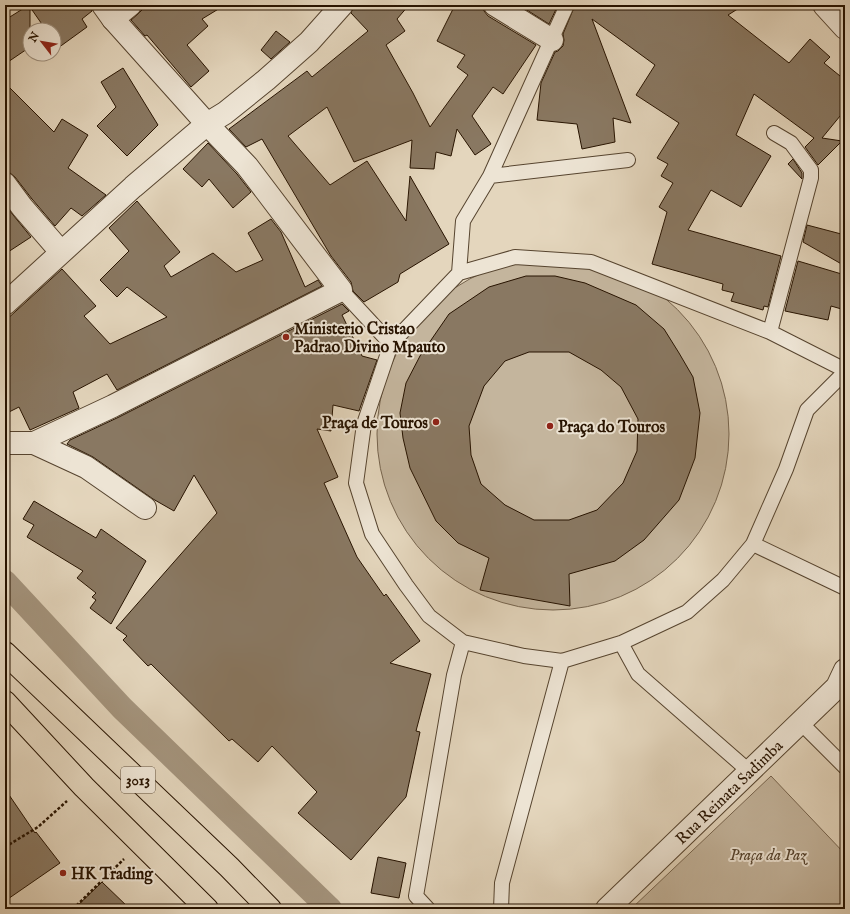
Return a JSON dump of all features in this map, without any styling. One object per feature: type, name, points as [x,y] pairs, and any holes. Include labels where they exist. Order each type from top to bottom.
[{"type":"main road","name":"3013","points":[[5,653],[229,867],[270,909]]},
{"type":"main road","points":[[5,702],[84,786],[207,909]]},
{"type":"street","points":[[34,443],[113,406],[341,290],[247,166],[207,124],[108,12],[130,5]]},
{"type":"street","points":[[5,304],[133,187],[207,124],[225,113],[266,80],[309,42],[342,5]]},
{"type":"street","points":[[495,5],[552,40]]},
{"type":"street","points":[[824,5],[845,28]]},
{"type":"street","points":[[5,184],[22,207],[61,252]]},
{"type":"street","points":[[5,443],[34,443],[86,467],[145,508]]},
{"type":"street","name":"Rua Reinata Sadimba","points":[[607,909],[837,687],[845,670]]},
{"type":"lane","points":[[459,273],[462,221],[490,176],[567,5]]},
{"type":"lane","points":[[770,332],[811,178],[811,170],[791,143],[774,133]]},
{"type":"lane","points":[[490,176],[628,160]]},
{"type":"lane","points":[[515,257],[591,262],[770,332],[845,371],[807,410],[786,468],[753,544],[723,580],[687,612],[621,643],[562,661],[524,656],[463,642],[429,616],[406,586],[372,534],[356,483],[364,424],[391,344],[459,273],[515,257]]},
{"type":"lane","points":[[341,290],[391,344]]},
{"type":"lane","points":[[753,544],[845,588]]},
{"type":"lane","points":[[428,909],[416,896],[454,675],[463,642]]},
{"type":"lane","points":[[621,643],[638,674],[750,772]]},
{"type":"lane","points":[[501,909],[502,883],[562,661]]},
{"type":"lane","points":[[800,723],[845,767]]},
{"type":"path","points":[[5,847],[38,827],[84,786]]},
{"type":"path","points":[[73,909],[140,843]]},
{"type":"green space","name":"Praça do Touros","points":[[553,258],[587,261],[620,271],[651,288],[665,298],[689,322],[708,351],[716,367],[726,400],[729,434],[726,468],[716,501],[699,532],[689,546],[665,570],[636,589],[620,597],[587,607],[553,610],[519,607],[486,597],[455,580],[441,570],[417,546],[398,517],[390,501],[380,468],[377,434],[380,400],[390,367],[407,336],[417,322],[441,298],[470,279],[486,271],[519,261]]},
{"type":"green space","name":"Praça da Paz","points":[[771,776],[845,854],[845,909],[631,909]]},
{"type":"building","points":[[29,5],[91,5],[92,11],[82,19],[87,27],[62,45],[62,22],[40,22],[30,7],[30,22],[22,22],[22,52],[5,64],[5,20]]},
{"type":"building","points":[[142,5],[225,5],[202,19],[208,26],[187,45],[209,71],[191,87],[147,35],[145,36],[131,20],[142,10]]},
{"type":"building","points":[[354,5],[409,5],[397,19],[405,31],[386,45],[430,127],[468,75],[457,67],[465,55],[437,41],[455,5],[483,5],[484,11],[488,16],[536,45],[503,94],[493,87],[472,116],[491,144],[475,155],[457,129],[451,156],[436,152],[434,169],[410,168],[412,140],[354,162],[327,107],[288,136],[330,185],[367,161],[406,221],[410,176],[449,244],[400,274],[398,282],[364,302],[353,291],[351,282],[331,256],[262,139],[246,147],[229,129],[307,71],[312,77],[368,31],[351,13]]},
{"type":"building","points":[[519,5],[558,5],[549,24]]},
{"type":"building","points":[[575,5],[744,5],[728,15],[789,63],[810,39],[830,57],[824,63],[845,80],[845,110],[822,138],[842,141],[818,165],[805,147],[814,138],[754,94],[736,135],[771,156],[741,207],[711,190],[688,230],[781,256],[768,307],[764,306],[763,310],[731,301],[734,293],[722,290],[723,284],[652,264],[667,212],[659,207],[673,183],[661,176],[668,164],[657,158],[679,123],[636,95],[655,65],[592,19],[631,123],[613,118],[615,142],[582,149],[577,124],[537,120],[541,83],[555,52],[563,46],[563,34]]},
{"type":"building","points":[[276,31],[290,42],[271,59],[261,50]]},
{"type":"building","points":[[123,68],[158,125],[127,156],[97,126],[116,107],[101,82]]},
{"type":"building","points":[[5,83],[54,132],[62,119],[88,135],[68,168],[106,195],[82,216],[71,208],[55,226],[15,177],[10,173],[5,172]]},
{"type":"building","points":[[208,143],[237,174],[251,192],[233,208],[209,179],[202,187],[183,169]]},
{"type":"building","points":[[793,159],[802,173],[802,179],[788,164]]},
{"type":"building","points":[[137,201],[180,252],[164,266],[171,277],[213,253],[236,272],[263,260],[248,233],[271,219],[281,232],[305,287],[318,280],[322,286],[117,390],[107,374],[73,392],[79,408],[30,430],[19,407],[5,414],[5,321],[62,269],[96,306],[84,316],[110,344],[167,317],[127,287],[117,297],[100,280],[129,251],[109,228]]},
{"type":"building","points":[[5,205],[31,237],[5,254]]},
{"type":"building","points":[[807,225],[845,235],[845,266],[803,242]]},
{"type":"building","points":[[798,261],[845,275],[845,310],[831,306],[828,320],[785,311]]},
{"type":"building","name":"Praça do Touros","points":[[526,276],[555,276],[585,283],[636,305],[664,329],[693,377],[700,413],[695,458],[679,500],[644,540],[615,561],[569,574],[570,606],[480,590],[489,558],[458,543],[436,521],[410,468],[403,438],[400,413],[406,383],[420,356],[449,314],[489,287]],"holes":[[[529,352],[569,352],[601,370],[621,387],[638,419],[637,451],[623,483],[597,510],[569,520],[534,520],[505,505],[481,484],[471,455],[469,426],[484,386],[505,361]]]},
{"type":"building","points":[[342,304],[349,311],[342,315],[362,356],[377,360],[359,411],[333,405],[331,431],[317,429],[338,477],[324,483],[357,557],[384,596],[386,594],[420,641],[390,663],[431,674],[416,731],[420,732],[406,797],[351,860],[298,813],[317,792],[272,746],[258,762],[232,739],[229,741],[151,664],[148,666],[123,640],[127,636],[116,628],[217,513],[194,475],[174,511],[153,499],[93,457],[67,444],[70,440],[119,417]]},
{"type":"building","points":[[34,501],[96,538],[101,529],[146,561],[111,624],[90,608],[96,600],[92,597],[96,593],[77,578],[83,571],[27,537],[34,525],[23,519]]},
{"type":"building","points":[[5,789],[35,833],[36,832],[60,863],[5,901]]},
{"type":"building","points":[[378,857],[406,863],[399,898],[371,893]]},
{"type":"building","points":[[102,882],[130,909],[74,909]]},
{"type":"waterway","points":[[5,582],[122,708],[330,909]]},
{"type":"place","name":"Ministerio Cristao Padrao Divino Mpauto","points":[[286,337]]},
{"type":"place","name":"Praça de Touros","points":[[436,422]]},
{"type":"place","name":"Praça do Touros","points":[[550,426]]},
{"type":"place","name":"HK Trading","points":[[63,873]]}]
